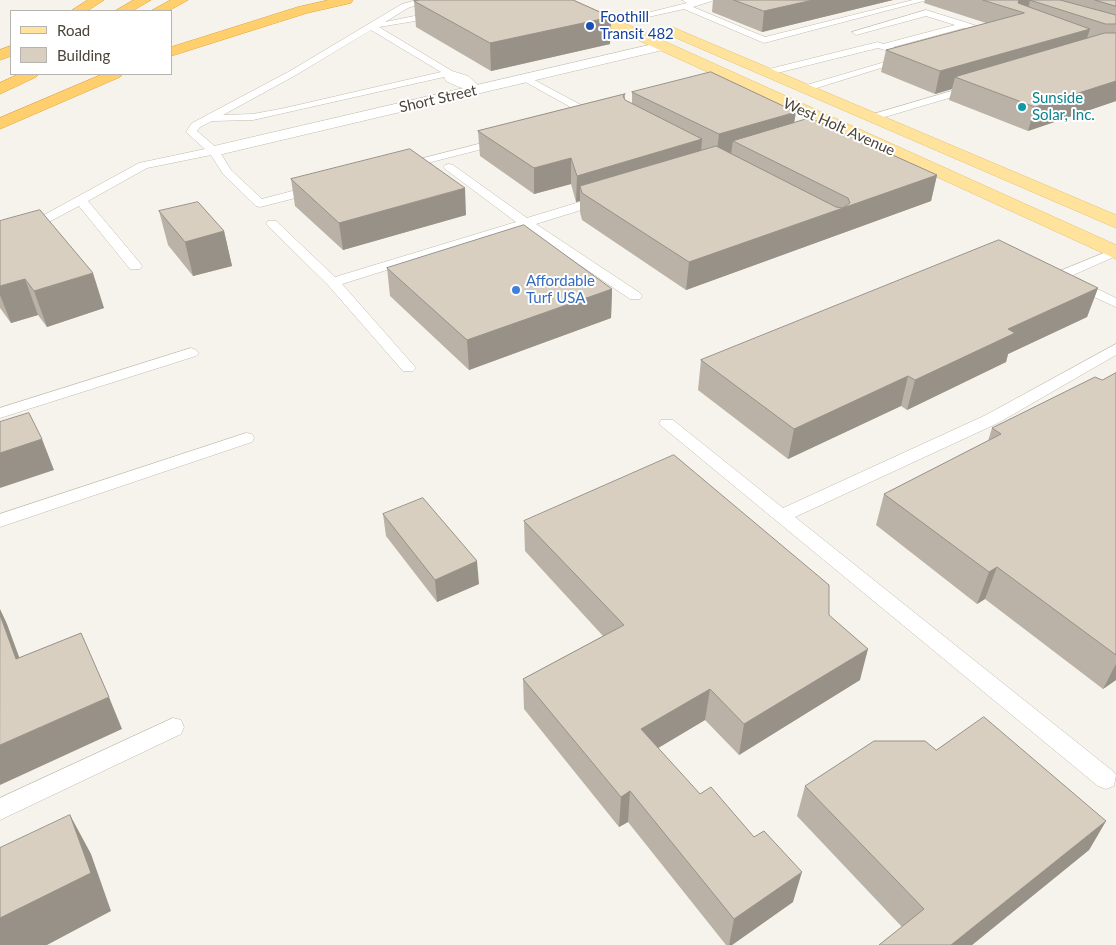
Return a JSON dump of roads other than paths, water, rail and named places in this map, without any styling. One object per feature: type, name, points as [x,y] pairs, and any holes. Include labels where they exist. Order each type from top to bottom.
[{"type":"highway","points":[[80,10],[97,0]]},
{"type":"highway","points":[[118,10],[133,0]]},
{"type":"highway","points":[[124,10],[144,0]]},
{"type":"highway","points":[[160,10],[181,0]]},
{"type":"highway","points":[[172,52],[275,18],[346,0]]},
{"type":"highway","points":[[0,89],[29,75]]},
{"type":"highway","points":[[0,124],[113,75]]},
{"type":"main road","name":"West Holt Avenue","points":[[562,0],[702,64],[832,130],[1116,253]]},
{"type":"main road","name":"West Holt Avenue","points":[[624,10],[1116,222]]},
{"type":"main road","points":[[702,64],[752,75],[833,112],[856,117],[874,117]]},
{"type":"street","name":"Short Street","points":[[214,151],[474,88],[662,46]]},
{"type":"lane","points":[[327,186],[260,203],[227,172],[214,151],[191,132],[196,126],[293,73],[405,6],[426,0]]},
{"type":"lane","points":[[639,16],[689,3],[711,0]]},
{"type":"lane","points":[[689,3],[764,40],[922,0]]},
{"type":"lane","points":[[370,26],[448,12]]},
{"type":"lane","points":[[807,88],[911,56],[882,46],[856,32],[922,13],[930,13],[987,32],[989,35],[983,37]]},
{"type":"lane","points":[[769,72],[964,25]]},
{"type":"lane","points":[[370,26],[449,73],[460,76],[470,82],[474,88]]},
{"type":"lane","points":[[210,118],[253,117],[277,113],[449,73]]},
{"type":"lane","points":[[525,78],[594,116],[577,121]]},
{"type":"lane","points":[[874,117],[978,86]]},
{"type":"lane","points":[[395,168],[511,139]]},
{"type":"lane","points":[[0,244],[143,165],[214,151]]},
{"type":"lane","points":[[449,167],[526,223],[635,296]]},
{"type":"lane","points":[[334,282],[620,194]]},
{"type":"lane","points":[[81,200],[135,266]]},
{"type":"lane","points":[[272,224],[334,282],[408,368]]},
{"type":"lane","points":[[1116,253],[1060,276],[1116,303]]},
{"type":"lane","points":[[782,516],[992,418],[1116,349]]},
{"type":"lane","points":[[0,413],[191,353]]},
{"type":"lane","points":[[667,424],[1113,779]]},
{"type":"lane","points":[[0,521],[246,438]]},
{"type":"lane","points":[[0,809],[173,727]]},
{"type":"place","name":"Foothill Transit 482","points":[[590,26]]},
{"type":"place","name":"Sunside Solar, Inc.","points":[[1022,107]]},
{"type":"place","name":"Affordable Turf USA","points":[[516,290]]}]
